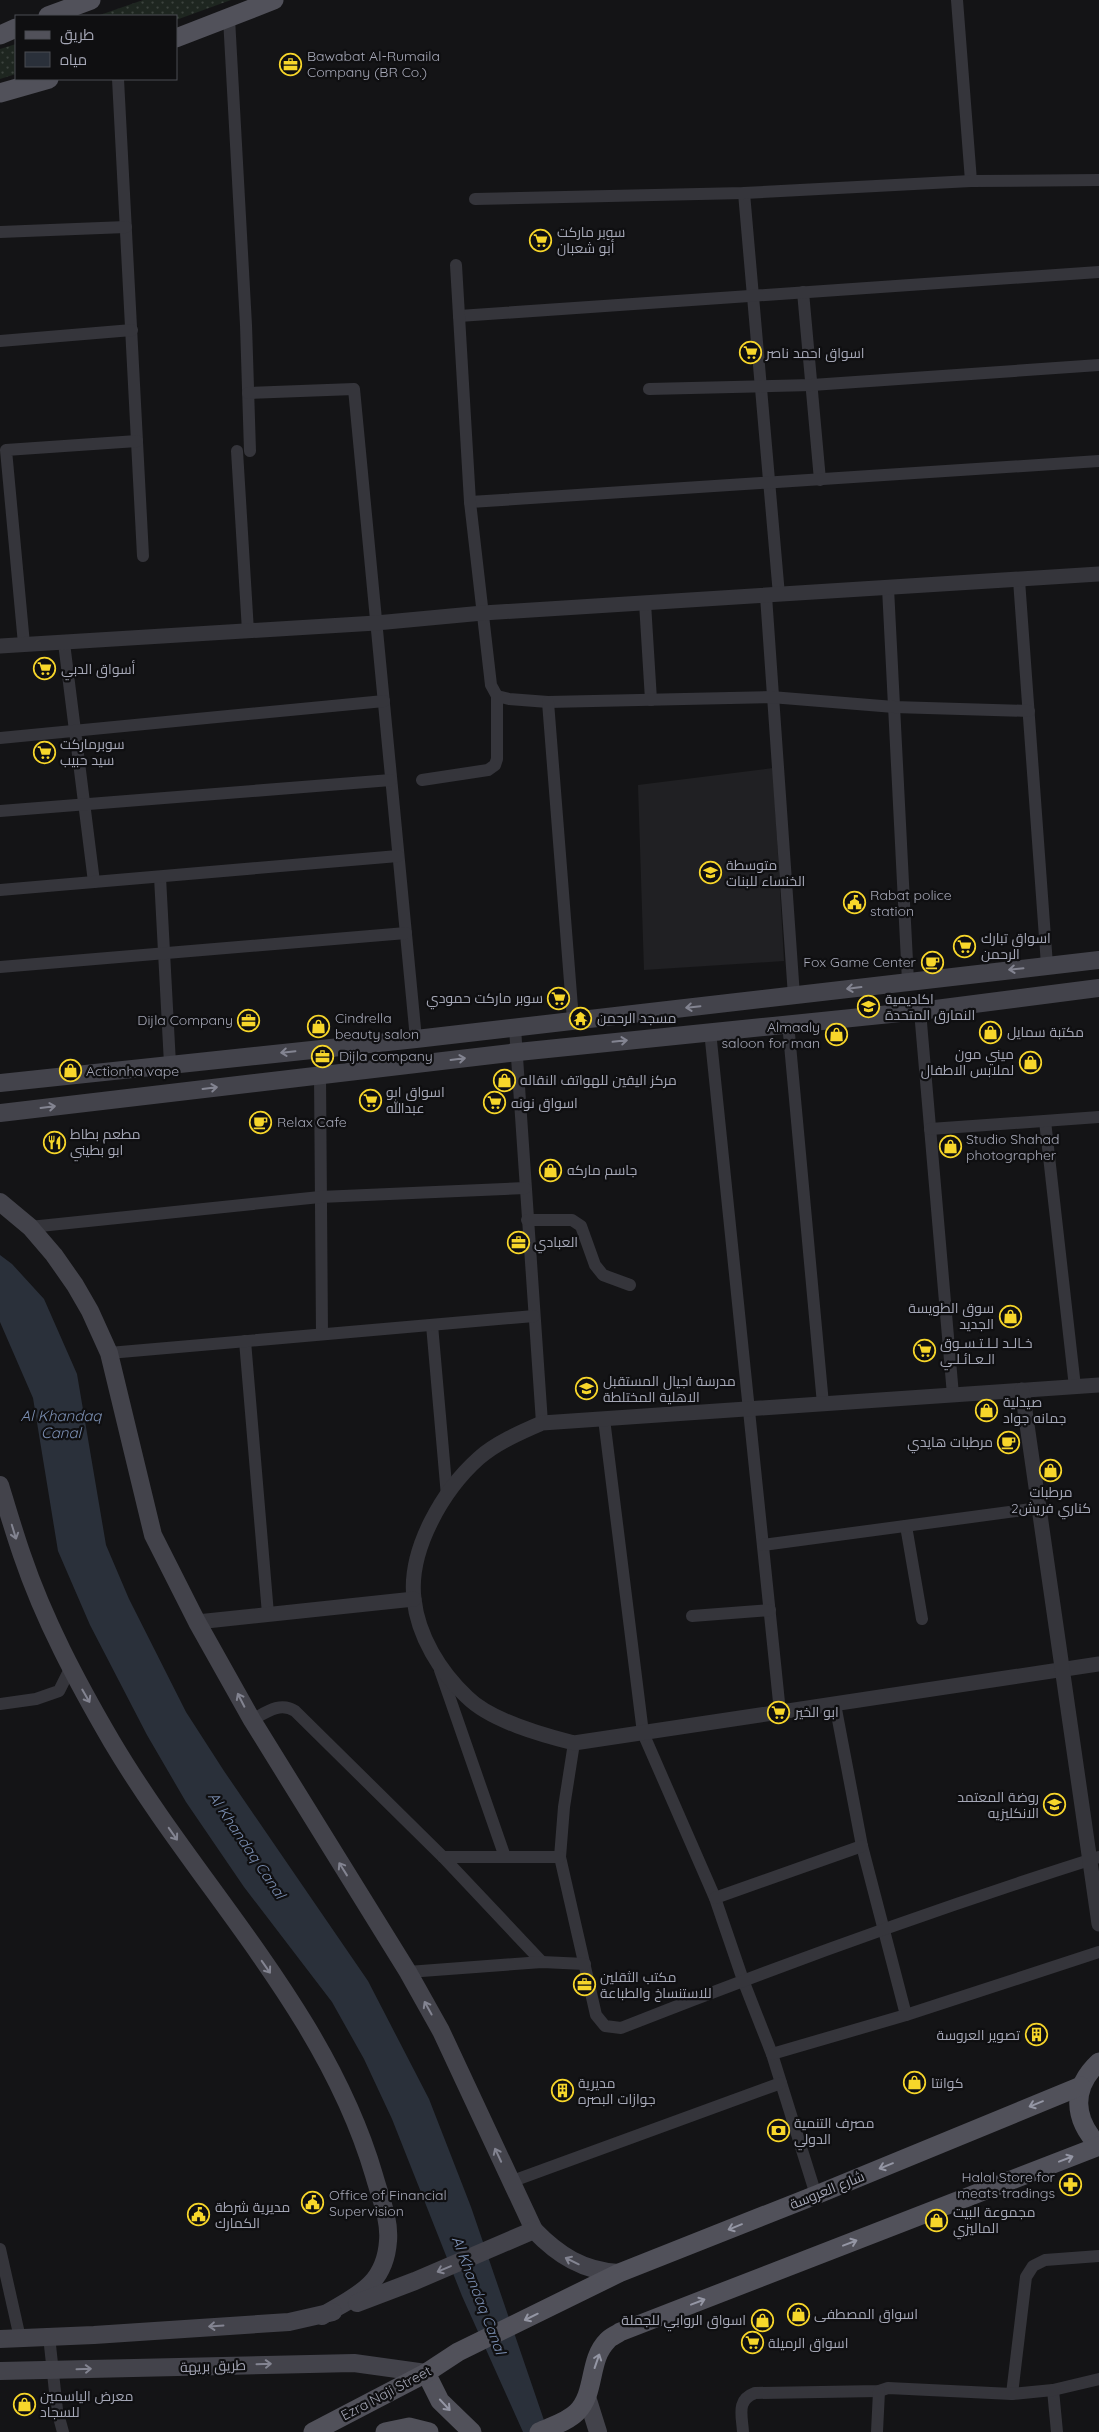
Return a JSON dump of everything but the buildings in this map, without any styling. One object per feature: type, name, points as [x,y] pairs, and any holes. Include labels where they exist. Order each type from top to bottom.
[{"type":"main road","points":[[51,15],[91,0]]},
{"type":"main road","points":[[178,37],[274,0]]},
{"type":"main road","points":[[0,34],[15,28]]},
{"type":"main road","points":[[0,93],[46,80]]},
{"type":"main road","points":[[0,1083],[515,1028],[1099,960]]},
{"type":"main road","points":[[1065,964],[1067,992]]},
{"type":"main road","points":[[0,1113],[518,1052],[920,1011],[1099,988]]},
{"type":"main road","points":[[0,1202],[30,1227],[76,1285],[109,1353],[153,1535],[197,1622],[252,1720],[408,1972],[441,2031],[534,2230],[553,2249],[570,2260],[597,2271],[619,2273]]},
{"type":"main road","points":[[0,1485],[22,1555],[70,1669],[113,1744],[165,1824],[311,2031],[332,2068],[366,2149],[387,2218],[389,2240],[386,2258],[379,2276],[367,2289],[322,2316]]},
{"type":"main road","points":[[539,2432],[568,2419],[578,2411],[587,2397],[599,2355],[607,2341],[620,2332],[1099,2146],[1088,2134],[1081,2119],[1078,2102],[1081,2086],[1090,2070],[1099,2062]]},
{"type":"main road","name":"شارع العروسة","points":[[575,2296],[619,2273],[816,2195],[1081,2086]]},
{"type":"main road","points":[[0,2339],[289,2322],[322,2316],[415,2281],[534,2230]]},
{"type":"main road","name":"Ezra Naji Street","points":[[313,2432],[426,2373],[458,2352],[575,2296]]},
{"type":"main road","name":"طريق بريهة","points":[[0,2371],[354,2363],[426,2373]]},
{"type":"main road","points":[[426,2373],[440,2401],[472,2432]]},
{"type":"main road","points":[[587,2397],[598,2432]]},
{"type":"main road","points":[[384,2432],[409,2427],[429,2432]]},
{"type":"street","points":[[957,0],[971,181]]},
{"type":"street","points":[[230,18],[248,393],[243,451],[248,631]]},
{"type":"street","points":[[118,80],[143,556]]},
{"type":"street","points":[[475,199],[744,193],[971,181],[1099,180]]},
{"type":"street","points":[[744,193],[762,386],[772,596],[772,697],[794,996]]},
{"type":"street","points":[[0,232],[126,227]]},
{"type":"street","points":[[422,780],[488,770],[495,765],[497,759],[497,696],[491,685],[470,502],[456,265]]},
{"type":"street","points":[[459,316],[1099,272]]},
{"type":"street","points":[[803,292],[820,480]]},
{"type":"street","points":[[0,341],[132,330]]},
{"type":"street","points":[[649,389],[812,385],[1099,365]]},
{"type":"street","points":[[248,393],[354,389],[416,1039]]},
{"type":"street","points":[[24,644],[6,450],[137,441]]},
{"type":"street","points":[[470,502],[1099,461]]},
{"type":"street","points":[[0,529],[13,528]]},
{"type":"street","points":[[0,646],[376,623],[483,613],[1099,574]]},
{"type":"street","points":[[1019,580],[1047,965]]},
{"type":"street","points":[[888,588],[908,981]]},
{"type":"street","points":[[645,604],[651,700]]},
{"type":"street","points":[[64,643],[94,882]]},
{"type":"street","points":[[497,696],[509,700],[548,702],[772,697],[894,707],[1029,711]]},
{"type":"street","points":[[0,738],[384,701]]},
{"type":"street","points":[[548,702],[573,1020]]},
{"type":"street","points":[[0,811],[391,780]]},
{"type":"street","points":[[0,890],[398,856]]},
{"type":"street","points":[[160,877],[170,1064]]},
{"type":"street","points":[[0,967],[406,933]]},
{"type":"street","points":[[920,1011],[952,1395]]},
{"type":"street","points":[[788,1023],[823,1404]]},
{"type":"street","points":[[515,1028],[542,1423]]},
{"type":"street","points":[[710,1031],[780,1712]]},
{"type":"street","points":[[320,1075],[322,1334]]},
{"type":"street","points":[[930,1129],[1099,1117]]},
{"type":"street","points":[[1045,1121],[1075,1387]]},
{"type":"street","points":[[30,1227],[320,1197],[525,1188]]},
{"type":"street","points":[[527,1220],[572,1220],[580,1226],[595,1265],[603,1276],[630,1285]]},
{"type":"street","points":[[109,1353],[534,1316]]},
{"type":"street","points":[[432,1324],[447,1496]]},
{"type":"street","points":[[245,1341],[268,1614]]},
{"type":"street","points":[[505,1857],[438,1665],[422,1632],[414,1599],[418,1555],[425,1534],[447,1496],[463,1474],[480,1457],[523,1431],[542,1423],[1099,1385]]},
{"type":"street","points":[[1022,1390],[1062,1670],[1094,1859],[1099,1924]]},
{"type":"street","points":[[604,1419],[643,1733],[714,1898],[772,2054],[816,2195]]},
{"type":"street","points":[[763,1545],[1039,1508]]},
{"type":"street","points":[[906,1526],[922,1619]]},
{"type":"street","points":[[197,1622],[414,1599]]},
{"type":"street","points":[[692,1616],[770,1610]]},
{"type":"street","points":[[438,1665],[468,1699],[502,1719],[537,1734],[574,1742],[1099,1664]]},
{"type":"street","points":[[0,1704],[36,1700],[59,1692],[70,1669]]},
{"type":"street","points":[[835,1704],[862,1846],[906,2015]]},
{"type":"street","points":[[252,1720],[279,1706],[290,1708],[443,1857],[542,1962]]},
{"type":"street","points":[[574,1742],[564,1807],[560,1857],[596,2015],[606,2026],[621,2028],[743,1980],[1094,1859]]},
{"type":"street","points":[[714,1898],[862,1846]]},
{"type":"street","points":[[443,1857],[560,1857]]},
{"type":"street","points":[[772,2054],[906,2015],[1099,1952]]},
{"type":"street","points":[[408,1972],[542,1962],[585,1964]]},
{"type":"street","points":[[510,2182],[781,2083]]},
{"type":"street","points":[[0,2249],[20,2338]]},
{"type":"street","points":[[1012,2394],[1026,2277],[1033,2266],[1045,2260],[1099,2256]]},
{"type":"street","points":[[49,2336],[52,2370],[63,2432]]},
{"type":"street","points":[[743,2432],[741,2404],[745,2396],[754,2393],[880,2391],[888,2388],[1012,2394],[1053,2390],[1099,2379]]},
{"type":"street","points":[[1053,2390],[1057,2432]]},
{"type":"street","points":[[877,2432],[880,2391]]},
{"type":"shaded area","points":[[143,0],[231,0],[178,19],[178,15],[100,15]]},
{"type":"shaded area","points":[[15,44],[15,74],[0,79],[0,49]]},
{"type":"shaded area","name":"متوسطة الخنساء للبنات","points":[[773,768],[784,961],[644,970],[638,785]]},
{"type":"water","name":"Al Khandaq Canal","points":[[0,1255],[12,1264],[44,1299],[77,1374],[106,1545],[129,1599],[186,1712],[224,1771],[368,1981],[429,2099],[471,2207],[548,2432],[523,2432],[462,2296],[392,2119],[364,2059],[332,2002],[244,1887],[186,1802],[147,1735],[90,1625],[58,1551],[33,1398],[0,1322]]},
{"type":"place","name":"Bawabat Al-Rumaila Company (BR Co.)","points":[[291,64]]},
{"type":"place","name":"سوبر ماركت أبو شعبان","points":[[541,240]]},
{"type":"place","name":"اسواق احمد ناصر","points":[[750,353]]},
{"type":"place","name":"أسواق الدبي","points":[[45,669]]},
{"type":"place","name":"سوبرماركت سيد حبيب","points":[[44,752]]},
{"type":"place","name":"متوسطة الخنساء للبنات","points":[[710,873]]},
{"type":"place","name":"Rabat police station","points":[[854,903]]},
{"type":"place","name":"اسواق تبارك الرحمن","points":[[965,946]]},
{"type":"place","name":"Fox Game Center","points":[[932,962]]},
{"type":"place","name":"سوبر ماركت حمودي","points":[[559,998]]},
{"type":"place","name":"اكاديمية النمارق المتحدة","points":[[869,1007]]},
{"type":"place","name":"مسجد الرحمن","points":[[581,1018]]},
{"type":"place","name":"Dijla Company","points":[[249,1020]]},
{"type":"place","name":"Cindrella beauty salon","points":[[319,1026]]},
{"type":"place","name":"مكتبة سمايل","points":[[991,1032]]},
{"type":"place","name":"Almaaly saloon for man","points":[[836,1035]]},
{"type":"place","name":"Dijla company","points":[[323,1056]]},
{"type":"place","name":"ميني مون لملابس الاطفال","points":[[1030,1062]]},
{"type":"place","name":"Actionha vape","points":[[70,1071]]},
{"type":"place","name":"مركز اليقين للهواتف النقاله","points":[[504,1080]]},
{"type":"place","name":"اسواق ابو عبدالله","points":[[370,1100]]},
{"type":"place","name":"اسواق نونه","points":[[495,1103]]},
{"type":"place","name":"Relax Cafe","points":[[261,1122]]},
{"type":"place","name":"مطعم بطاط ابو بطيني","points":[[54,1142]]},
{"type":"place","name":"Studio Shahad photographer","points":[[950,1147]]},
{"type":"place","name":"جاسم ماركه","points":[[551,1170]]},
{"type":"place","name":"العبادي","points":[[518,1242]]},
{"type":"place","name":"سوق الطويسة الجديد","points":[[1010,1316]]},
{"type":"place","name":"خـالـد لـلـتـسـوق الـعـائـلـي","points":[[924,1351]]},
{"type":"place","name":"مدرسة اجيال المستقبل الاهلية المختلطة","points":[[587,1389]]},
{"type":"place","name":"صيدلية جمانه جواد","points":[[987,1410]]},
{"type":"place","name":"مرطبات هايدي","points":[[1009,1442]]},
{"type":"place","name":"مرطبات كناري فريش2","points":[[1051,1470]]},
{"type":"place","name":"ابو الخير","points":[[779,1712]]},
{"type":"place","name":"روضة المعتمد الانكليزيه","points":[[1055,1805]]},
{"type":"place","name":"مكتب الثقلين للاستنساخ والطباعة","points":[[584,1985]]},
{"type":"place","name":"تصوير العروسة","points":[[1036,2035]]},
{"type":"place","name":"كوانتا","points":[[915,2083]]},
{"type":"place","name":"مديرية جوازات البصره","points":[[562,2091]]},
{"type":"place","name":"مصرف التنمية الدولي","points":[[778,2131]]},
{"type":"place","name":"Halal Store for meats tradings","points":[[1071,2185]]},
{"type":"place","name":"Office of Financial Supervision","points":[[313,2203]]},
{"type":"place","name":"مديرية شرطة الكمارك","points":[[199,2215]]},
{"type":"place","name":"مجموعة البيت الماليزي","points":[[937,2220]]},
{"type":"place","name":"اسواق المصطفى","points":[[798,2314]]},
{"type":"place","name":"اسواق الروابي للجملة","points":[[762,2320]]},
{"type":"place","name":"اسواق الرميلة","points":[[752,2343]]},
{"type":"place","name":"معرض الياسمين للسجاد","points":[[24,2404]]}]
